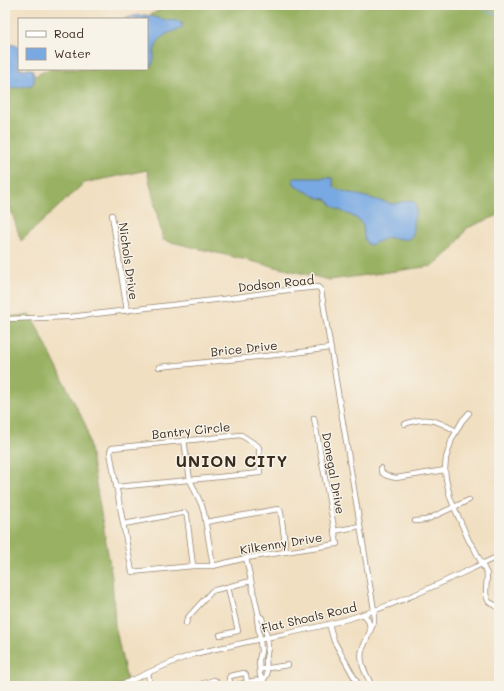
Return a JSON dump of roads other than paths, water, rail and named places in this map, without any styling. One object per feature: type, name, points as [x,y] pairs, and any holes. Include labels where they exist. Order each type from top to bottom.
[{"type":"street","name":"Nichols Drive","points":[[112,215],[127,311]]},
{"type":"street","name":"Dodson Road","points":[[5,319],[69,317],[318,287],[321,290],[374,610],[374,622],[362,650],[361,660],[372,686]]},
{"type":"street","name":"Brice Drive","points":[[159,367],[330,348]]},
{"type":"street","points":[[469,413],[456,430],[448,451],[445,470],[447,489],[469,541],[487,574],[486,598],[499,609]]},
{"type":"street","name":"Donegal Drive","points":[[314,418],[334,531]]},
{"type":"street","points":[[405,424],[418,420],[431,420],[442,423],[456,430]]},
{"type":"street","name":"Bantry Circle","points":[[241,435],[258,446],[260,473],[117,487],[110,452],[112,448],[184,440],[241,435]]},
{"type":"street","points":[[184,440],[190,480],[202,506],[213,566]]},
{"type":"street","points":[[381,468],[383,474],[396,478],[445,470]]},
{"type":"street","points":[[117,487],[124,524],[185,513],[187,516],[193,566]]},
{"type":"street","points":[[415,521],[426,520],[469,500]]},
{"type":"street","points":[[206,522],[278,509],[281,513],[286,552]]},
{"type":"street","name":"Kilkenny Drive","points":[[124,524],[132,572],[193,566],[213,566],[246,558],[337,544],[334,531],[356,527]]},
{"type":"street","name":"Flat Shoals Road","points":[[120,686],[194,654],[329,624],[363,614],[405,599],[499,556]]},
{"type":"street","points":[[246,558],[258,615],[257,619],[267,637],[267,675],[262,686]]},
{"type":"street","points":[[186,624],[190,614],[212,591],[251,581]]},
{"type":"street","points":[[220,635],[238,631],[228,586]]},
{"type":"street","points":[[363,614],[368,621],[370,633]]},
{"type":"street","points":[[329,624],[334,641],[359,686]]},
{"type":"street","points":[[261,628],[261,651],[259,660],[260,676],[264,679]]},
{"type":"street","points":[[260,669],[288,665]]},
{"type":"street","points":[[148,673],[150,686]]},
{"type":"street","points":[[247,682],[246,674],[244,673],[230,676],[229,678],[232,686],[264,679]]},
{"type":"street","points":[[200,686],[201,684],[214,680],[216,681],[217,686]]},
{"type":"water","points":[[145,15],[182,23],[181,29],[163,36],[157,43],[151,66],[148,66],[148,18],[127,18]]},
{"type":"water","points":[[5,43],[18,46],[18,70],[32,70],[34,79],[32,85],[13,88],[5,87]]},
{"type":"water","points":[[295,178],[332,178],[336,189],[393,204],[410,200],[416,204],[413,234],[409,239],[386,238],[374,244],[368,245],[364,239],[363,225],[360,221],[335,208],[326,199],[319,198],[303,190],[294,184],[293,180]]},
{"type":"waterway","points":[[473,5],[499,16]]},
{"type":"district","name":"UNION CITY","points":[[232,460]]}]
